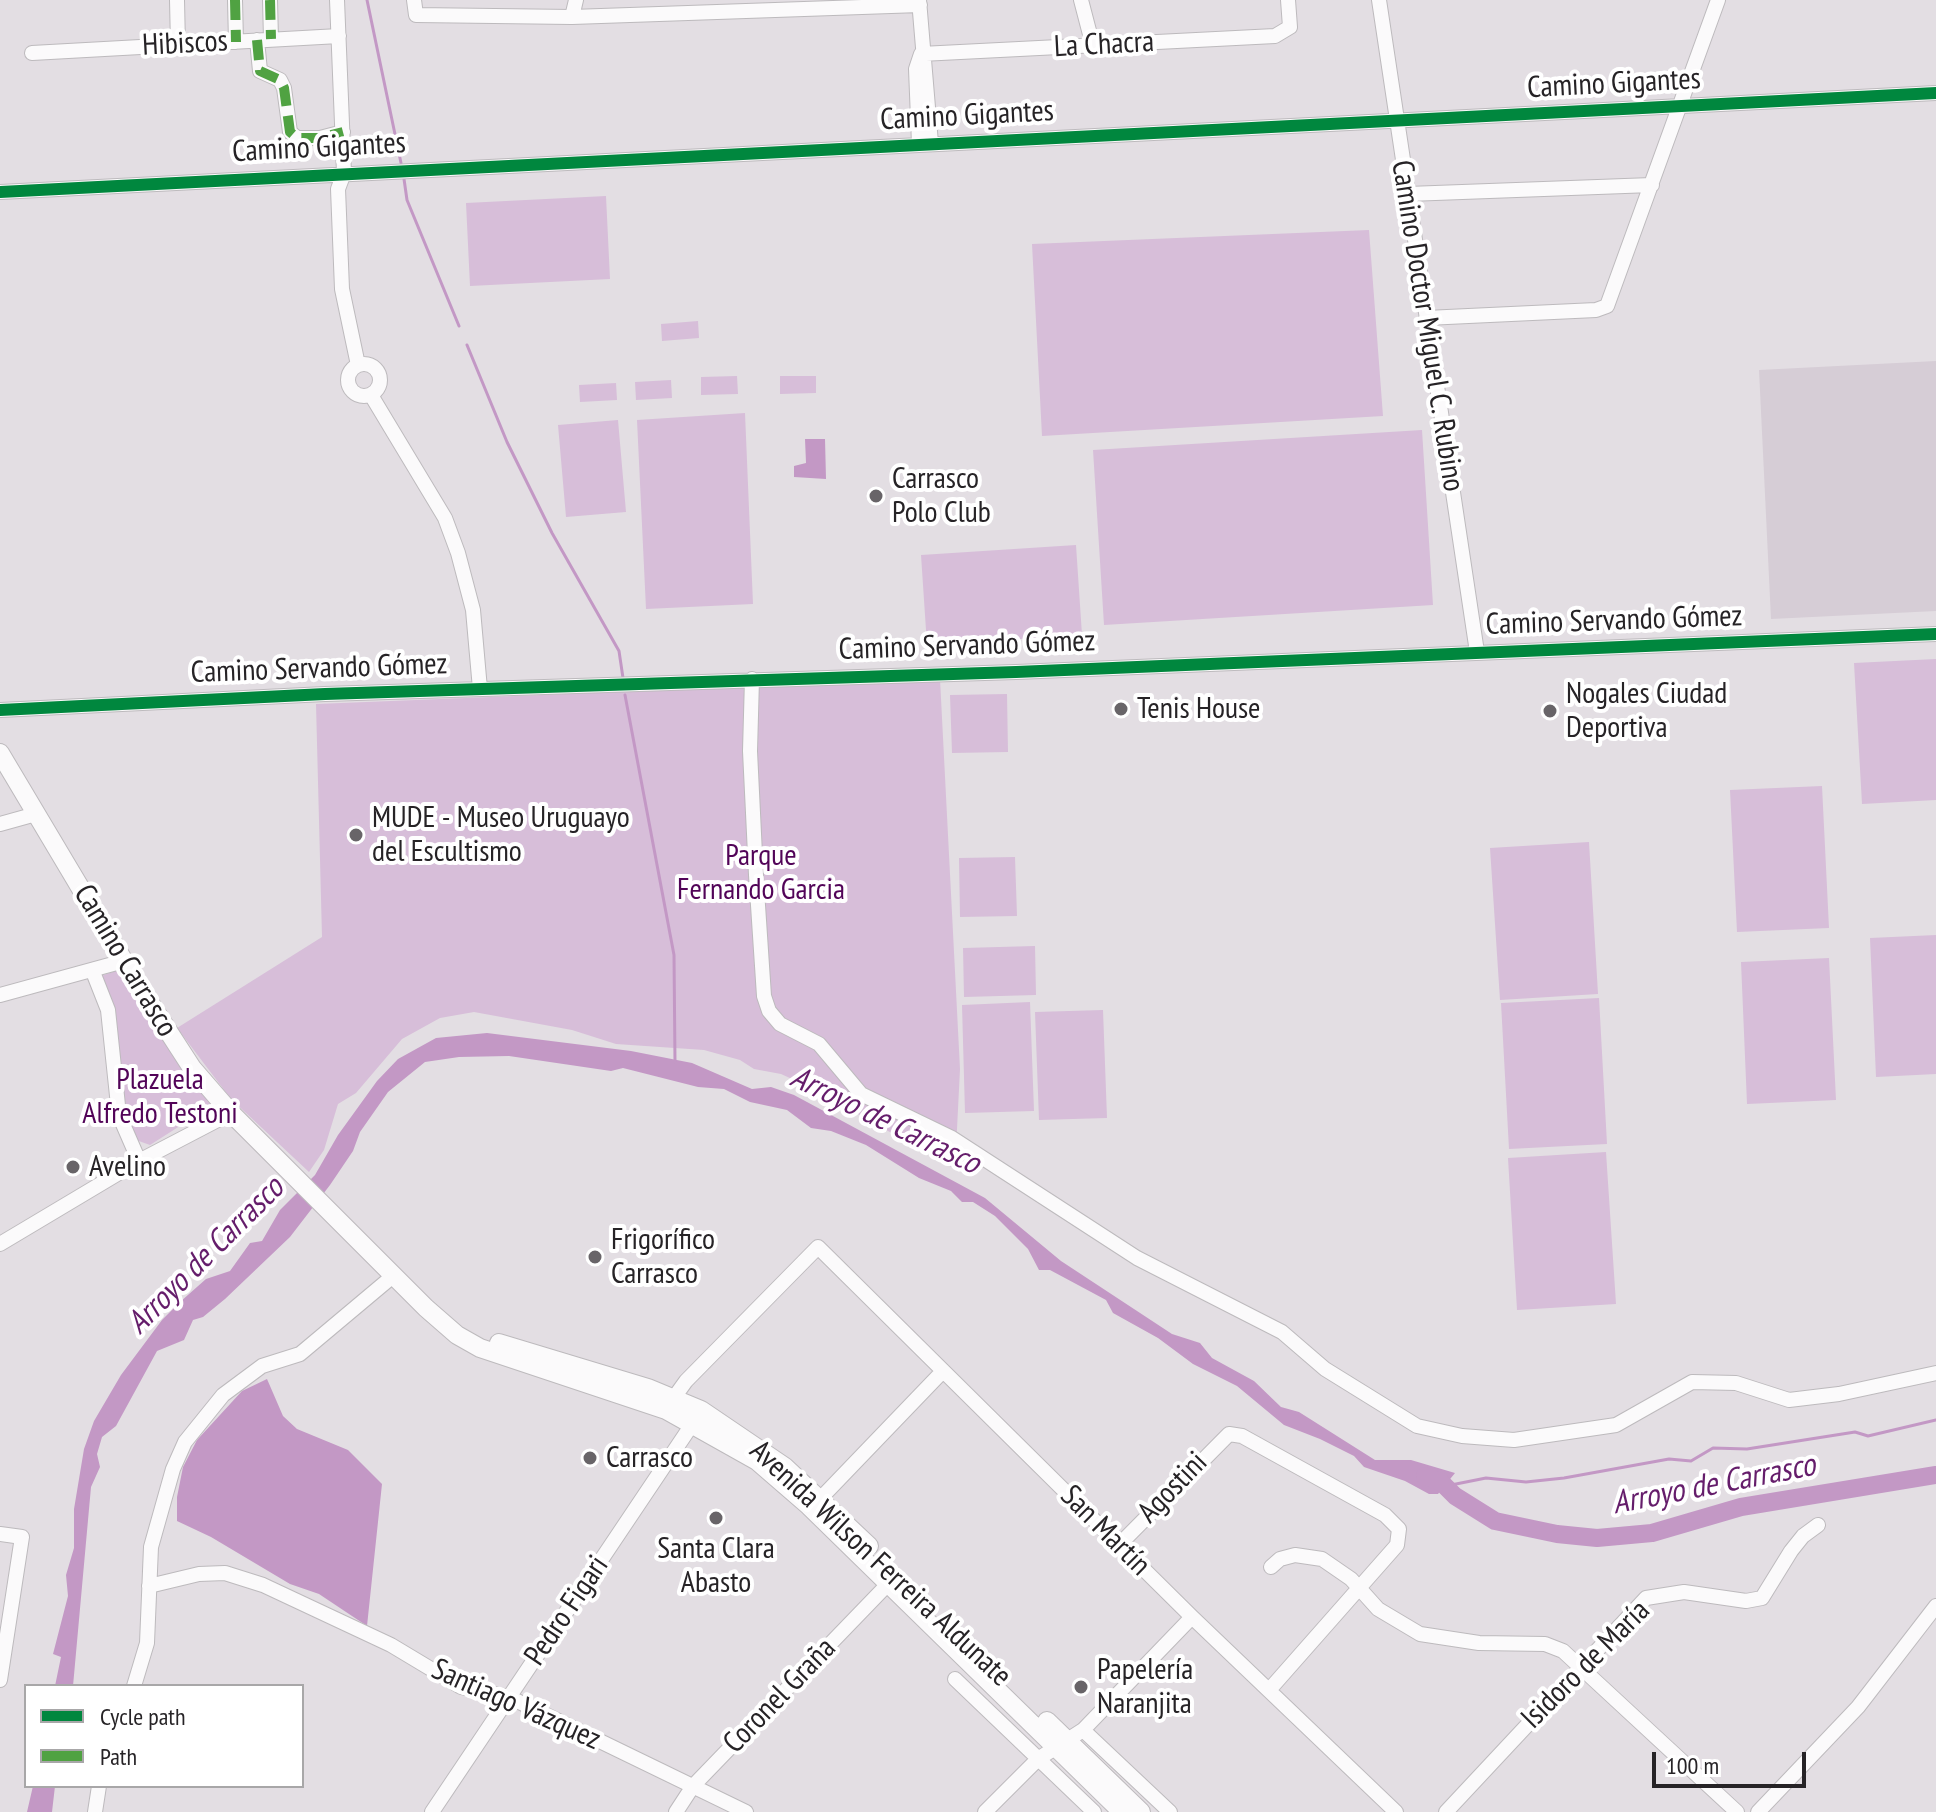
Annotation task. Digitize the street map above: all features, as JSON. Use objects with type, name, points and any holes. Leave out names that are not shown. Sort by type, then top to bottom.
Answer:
[{"type":"main road","name":"Camino Carrasco","points":[[0,753],[192,1068],[231,1113],[338,1222]]},
{"type":"main road","name":"Avenida Wilson Ferreira Aldunate","points":[[338,1222],[393,1276],[448,1323],[670,1404],[775,1459],[820,1499],[1061,1744],[1122,1812]]},
{"type":"main road","name":"Avenida Wilson Ferreira Aldunate","points":[[698,1416],[767,1468],[1061,1744],[1141,1812]]},
{"type":"street","points":[[177,0],[178,45]]},
{"type":"street","points":[[235,0],[236,42]]},
{"type":"street","points":[[270,0],[260,71],[280,80],[284,88],[290,132],[297,138],[320,138],[343,132]]},
{"type":"street","points":[[337,0],[344,173],[338,189],[342,289],[358,365]]},
{"type":"street","points":[[572,17],[576,0]]},
{"type":"street","points":[[1081,0],[1093,46]]},
{"type":"street","name":"La Chacra","points":[[921,54],[1287,32],[1291,22],[1288,0]]},
{"type":"street","name":"Camino Doctor Miguel C. Rubino","points":[[1379,0],[1477,652]]},
{"type":"street","points":[[1426,318],[1596,310],[1607,306],[1718,0]]},
{"type":"street","points":[[415,7],[572,17],[920,2],[921,54],[916,69],[925,144]]},
{"type":"street","name":"Hibiscos","points":[[32,53],[339,36]]},
{"type":"street","name":"Camino Gigantes","points":[[0,192],[1936,93]]},
{"type":"street","points":[[1408,194],[1652,185]]},
{"type":"street","points":[[358,365],[372,365],[379,373],[379,388],[371,395],[356,394],[349,386],[350,371],[358,365]]},
{"type":"street","points":[[371,395],[445,518],[458,553],[473,610],[480,689]]},
{"type":"street","name":"Camino Servando Gómez","points":[[0,710],[1936,634]]},
{"type":"street","points":[[752,679],[750,751],[764,996],[769,1011],[780,1024],[819,1044],[861,1094],[952,1138],[1137,1258],[1282,1332],[1325,1369],[1417,1426],[1462,1436],[1514,1440],[1616,1425],[1692,1382],[1736,1383],[1789,1400],[1839,1394],[1936,1373]]},
{"type":"street","points":[[0,824],[36,814]]},
{"type":"street","points":[[0,995],[93,972],[124,961]]},
{"type":"street","points":[[93,972],[108,1010],[119,1115],[139,1161]]},
{"type":"street","points":[[0,1244],[139,1161],[231,1113]]},
{"type":"street","name":"San Martín","points":[[670,1404],[818,1247],[1192,1617],[1396,1812]]},
{"type":"street","points":[[135,1684],[147,1643],[151,1547],[173,1469],[185,1442],[223,1395],[262,1366],[300,1354],[393,1276]]},
{"type":"street","points":[[820,1499],[943,1371]]},
{"type":"street","name":"Pedro Figari","points":[[432,1812],[698,1416]]},
{"type":"street","name":"Agostini","points":[[1119,1545],[1219,1440],[1229,1434],[1242,1436],[1385,1515],[1399,1529],[1397,1545],[1357,1589]]},
{"type":"street","name":"Isidoro de María","points":[[1446,1812],[1646,1598],[1684,1592],[1746,1601],[1762,1598],[1791,1551],[1803,1536],[1818,1525]]},
{"type":"street","points":[[0,1534],[22,1537],[2,1648],[0,1680]]},
{"type":"street","points":[[1271,1567],[1280,1559],[1310,1555],[1351,1579],[1378,1609],[1420,1634],[1479,1643],[1545,1644],[1563,1651],[1737,1812]]},
{"type":"street","name":"Santiago Vázquez","points":[[149,1586],[199,1574],[225,1573],[263,1585],[391,1645],[461,1687],[509,1697],[746,1812]]},
{"type":"street","name":"Coronel Graña","points":[[676,1812],[693,1786],[889,1583]]},
{"type":"street","points":[[1270,1689],[1357,1589]]},
{"type":"street","points":[[1758,1812],[1858,1707],[1936,1606]]},
{"type":"street","points":[[985,1812],[1038,1759],[1083,1730],[1192,1617]]},
{"type":"street","name":"Avenida Wilson Ferreira Aldunate","points":[[955,1679],[1094,1812]]},
{"type":"street","points":[[1083,1730],[1170,1812]]},
{"type":"street","points":[[95,1812],[99,1788]]},
{"type":"shaded area","points":[[1936,361],[1936,611],[1771,619],[1759,370]]},
{"type":"shaded area","points":[[805,439],[825,439],[826,479],[794,477],[794,466],[806,463]]},
{"type":"shaded area","points":[[487,1033],[631,1051],[692,1063],[752,1089],[771,1087],[794,1095],[985,1198],[1061,1261],[1172,1334],[1200,1343],[1212,1358],[1254,1381],[1281,1407],[1299,1412],[1375,1460],[1411,1460],[1455,1473],[1438,1494],[1429,1494],[1405,1481],[1364,1467],[1354,1456],[1284,1425],[1237,1386],[1193,1364],[1158,1338],[1113,1313],[1106,1300],[1050,1270],[1039,1270],[1028,1249],[995,1216],[973,1202],[962,1202],[951,1191],[919,1178],[866,1145],[831,1131],[811,1128],[787,1110],[750,1102],[724,1089],[698,1087],[623,1068],[611,1071],[509,1056],[459,1057],[425,1062],[388,1092],[360,1132],[353,1151],[290,1237],[225,1299],[203,1317],[193,1320],[184,1340],[157,1351],[116,1426],[102,1437],[97,1454],[100,1467],[91,1487],[73,1684],[55,1684],[61,1657],[53,1654],[68,1596],[66,1575],[74,1548],[74,1509],[84,1449],[94,1421],[121,1375],[162,1320],[180,1302],[206,1279],[230,1271],[250,1243],[262,1241],[280,1210],[315,1175],[338,1135],[377,1081],[398,1059],[436,1038]]},
{"type":"shaded area","points":[[267,1379],[283,1416],[297,1429],[348,1450],[382,1484],[367,1626],[319,1594],[290,1584],[211,1537],[177,1521],[177,1497],[183,1467],[197,1440],[242,1391]]},
{"type":"shaded area","points":[[33,1788],[55,1788],[52,1812],[27,1812]]},
{"type":"green space","points":[[606,196],[610,279],[470,286],[466,203]]},
{"type":"green space","points":[[1369,230],[1383,416],[1042,436],[1032,244]]},
{"type":"green space","points":[[698,321],[699,338],[662,341],[661,324]]},
{"type":"green space","points":[[737,376],[738,394],[701,395],[701,377]]},
{"type":"green space","points":[[780,376],[816,376],[816,393],[780,394]]},
{"type":"green space","points":[[671,380],[672,398],[636,400],[635,382]]},
{"type":"green space","points":[[616,383],[617,400],[580,402],[579,385]]},
{"type":"green space","points":[[745,413],[753,604],[646,609],[637,420]]},
{"type":"green space","points":[[618,420],[626,512],[566,517],[558,425]]},
{"type":"green space","points":[[1422,430],[1433,605],[1104,625],[1093,450]]},
{"type":"green space","points":[[1076,545],[1082,635],[927,645],[921,555]]},
{"type":"green space","points":[[1936,659],[1936,800],[1862,804],[1854,663]]},
{"type":"green space","name":"Parque Fernando Garcia","points":[[940,679],[960,1069],[955,1169],[814,1089],[781,1074],[754,1069],[740,1060],[704,1050],[616,1044],[572,1030],[474,1012],[440,1018],[402,1039],[356,1093],[338,1104],[324,1150],[309,1172],[231,1099],[177,1028],[322,937],[316,704]]},
{"type":"green space","points":[[1007,694],[1008,752],[952,753],[950,695]]},
{"type":"green space","points":[[1822,786],[1829,928],[1737,932],[1730,790]]},
{"type":"green space","points":[[1589,842],[1598,994],[1500,1000],[1490,848]]},
{"type":"green space","points":[[1015,857],[1017,916],[960,917],[959,858]]},
{"type":"green space","points":[[1936,935],[1936,1074],[1876,1077],[1870,938]]},
{"type":"green space","points":[[1035,946],[1036,995],[964,997],[963,948]]},
{"type":"green space","points":[[1829,958],[1836,1100],[1747,1104],[1741,962]]},
{"type":"green space","name":"Plazuela Alfredo Testoni","points":[[118,970],[188,1074],[216,1103],[150,1145],[136,1140],[127,1124],[101,976]]},
{"type":"green space","points":[[1599,998],[1607,1144],[1509,1149],[1501,1003]]},
{"type":"green space","points":[[1030,1002],[1034,1111],[965,1113],[962,1005]]},
{"type":"green space","points":[[1103,1010],[1107,1118],[1039,1120],[1035,1012]]},
{"type":"green space","points":[[1606,1152],[1616,1304],[1517,1310],[1508,1158]]},
{"type":"waterway","points":[[367,0],[401,163]]},
{"type":"waterway","points":[[404,179],[407,200],[459,326]]},
{"type":"waterway","points":[[467,345],[507,442],[552,533],[619,651],[623,678]]},
{"type":"waterway","points":[[625,695],[674,955],[675,1062]]},
{"type":"waterway","points":[[1446,1486],[1486,1478],[1526,1482],[1564,1478],[1669,1459],[1691,1461],[1713,1448],[1747,1449],[1855,1432],[1868,1436],[1936,1420]]},
{"type":"waterway","name":"Arroyo de Carrasco","points":[[1425,1476],[1441,1482],[1455,1496],[1495,1521],[1557,1534],[1597,1538],[1652,1533],[1741,1507],[1936,1475]]},
{"type":"marked path","points":[[235,0],[236,42]]},
{"type":"marked path","points":[[270,0],[271,39]]},
{"type":"marked path","points":[[257,40],[260,71],[280,80],[284,88],[290,132],[297,138],[320,138],[343,132]]},
{"type":"cycle path","points":[[0,192],[1936,93]]},
{"type":"cycle path","points":[[0,710],[325,694],[1016,672],[1936,634]]},
{"type":"place","name":"Carrasco Polo Club","points":[[876,496]]},
{"type":"place","name":"Tenis House","points":[[1121,709]]},
{"type":"place","name":"Nogales Ciudad Deportiva","points":[[1550,711]]},
{"type":"place","name":"MUDE - Museo Uruguayo del Escultismo","points":[[356,835]]},
{"type":"place","name":"Avelino","points":[[73,1167]]},
{"type":"place","name":"Frigorífico Carrasco","points":[[595,1257]]},
{"type":"place","name":"Carrasco","points":[[590,1458]]},
{"type":"place","name":"Santa Clara Abasto","points":[[716,1518]]},
{"type":"place","name":"Papelería Naranjita","points":[[1081,1687]]}]
